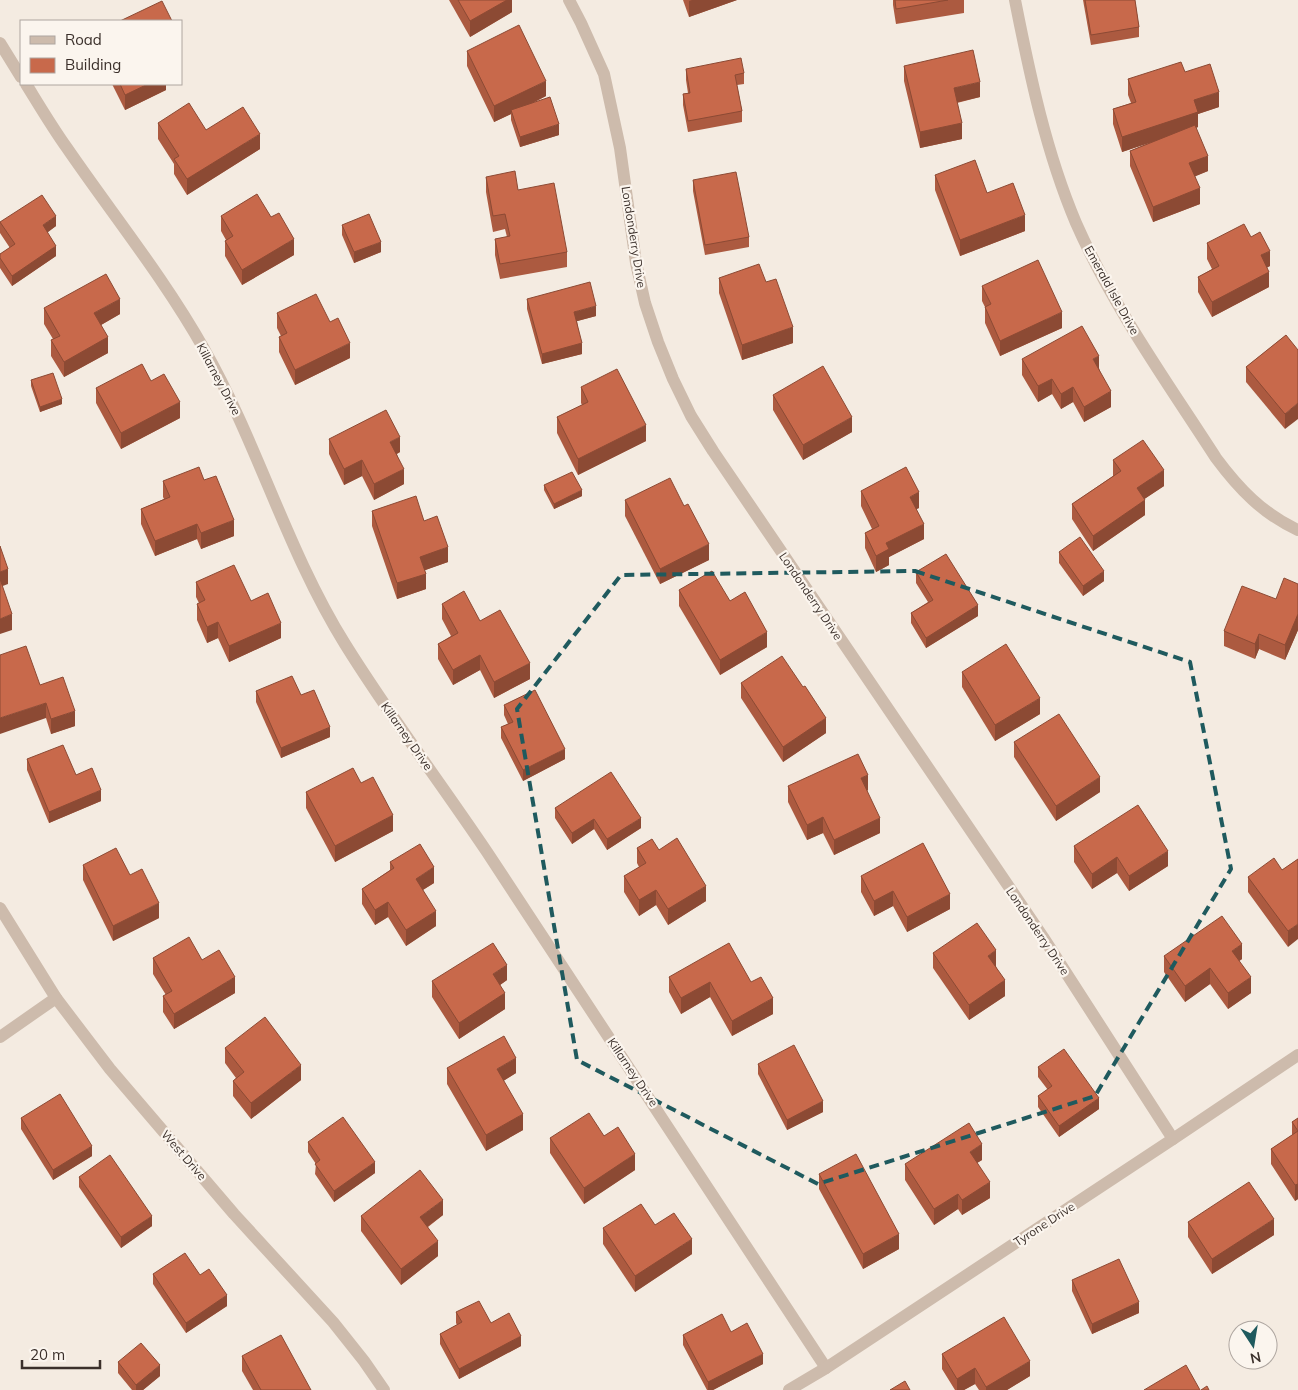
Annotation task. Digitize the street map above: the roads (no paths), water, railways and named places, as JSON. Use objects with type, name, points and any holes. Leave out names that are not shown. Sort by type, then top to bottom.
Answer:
[{"type":"street","name":"Londonderry Drive","points":[[569,0],[604,74],[620,148],[636,263],[646,303],[658,342],[673,379],[692,416],[713,451],[1043,937],[1173,1139]]},
{"type":"street","name":"Emerald Isle Drive","points":[[1015,0],[1042,125],[1058,176],[1077,224],[1099,270],[1130,324],[1232,480],[1251,500],[1273,517],[1298,530]]},
{"type":"street","points":[[0,43],[20,75]]},
{"type":"street","name":"Killarney Drive","points":[[27,85],[64,145],[158,274],[204,349],[244,427],[297,554],[342,640],[496,865],[713,1193],[826,1368]]},
{"type":"street","name":"West Drive","points":[[0,908],[56,998],[110,1069],[234,1214],[333,1322],[384,1390]]},
{"type":"street","points":[[0,1037],[56,998]]},
{"type":"street","name":"Tyrone Drive","points":[[789,1390],[826,1368],[1173,1139],[1298,1054]]}]
